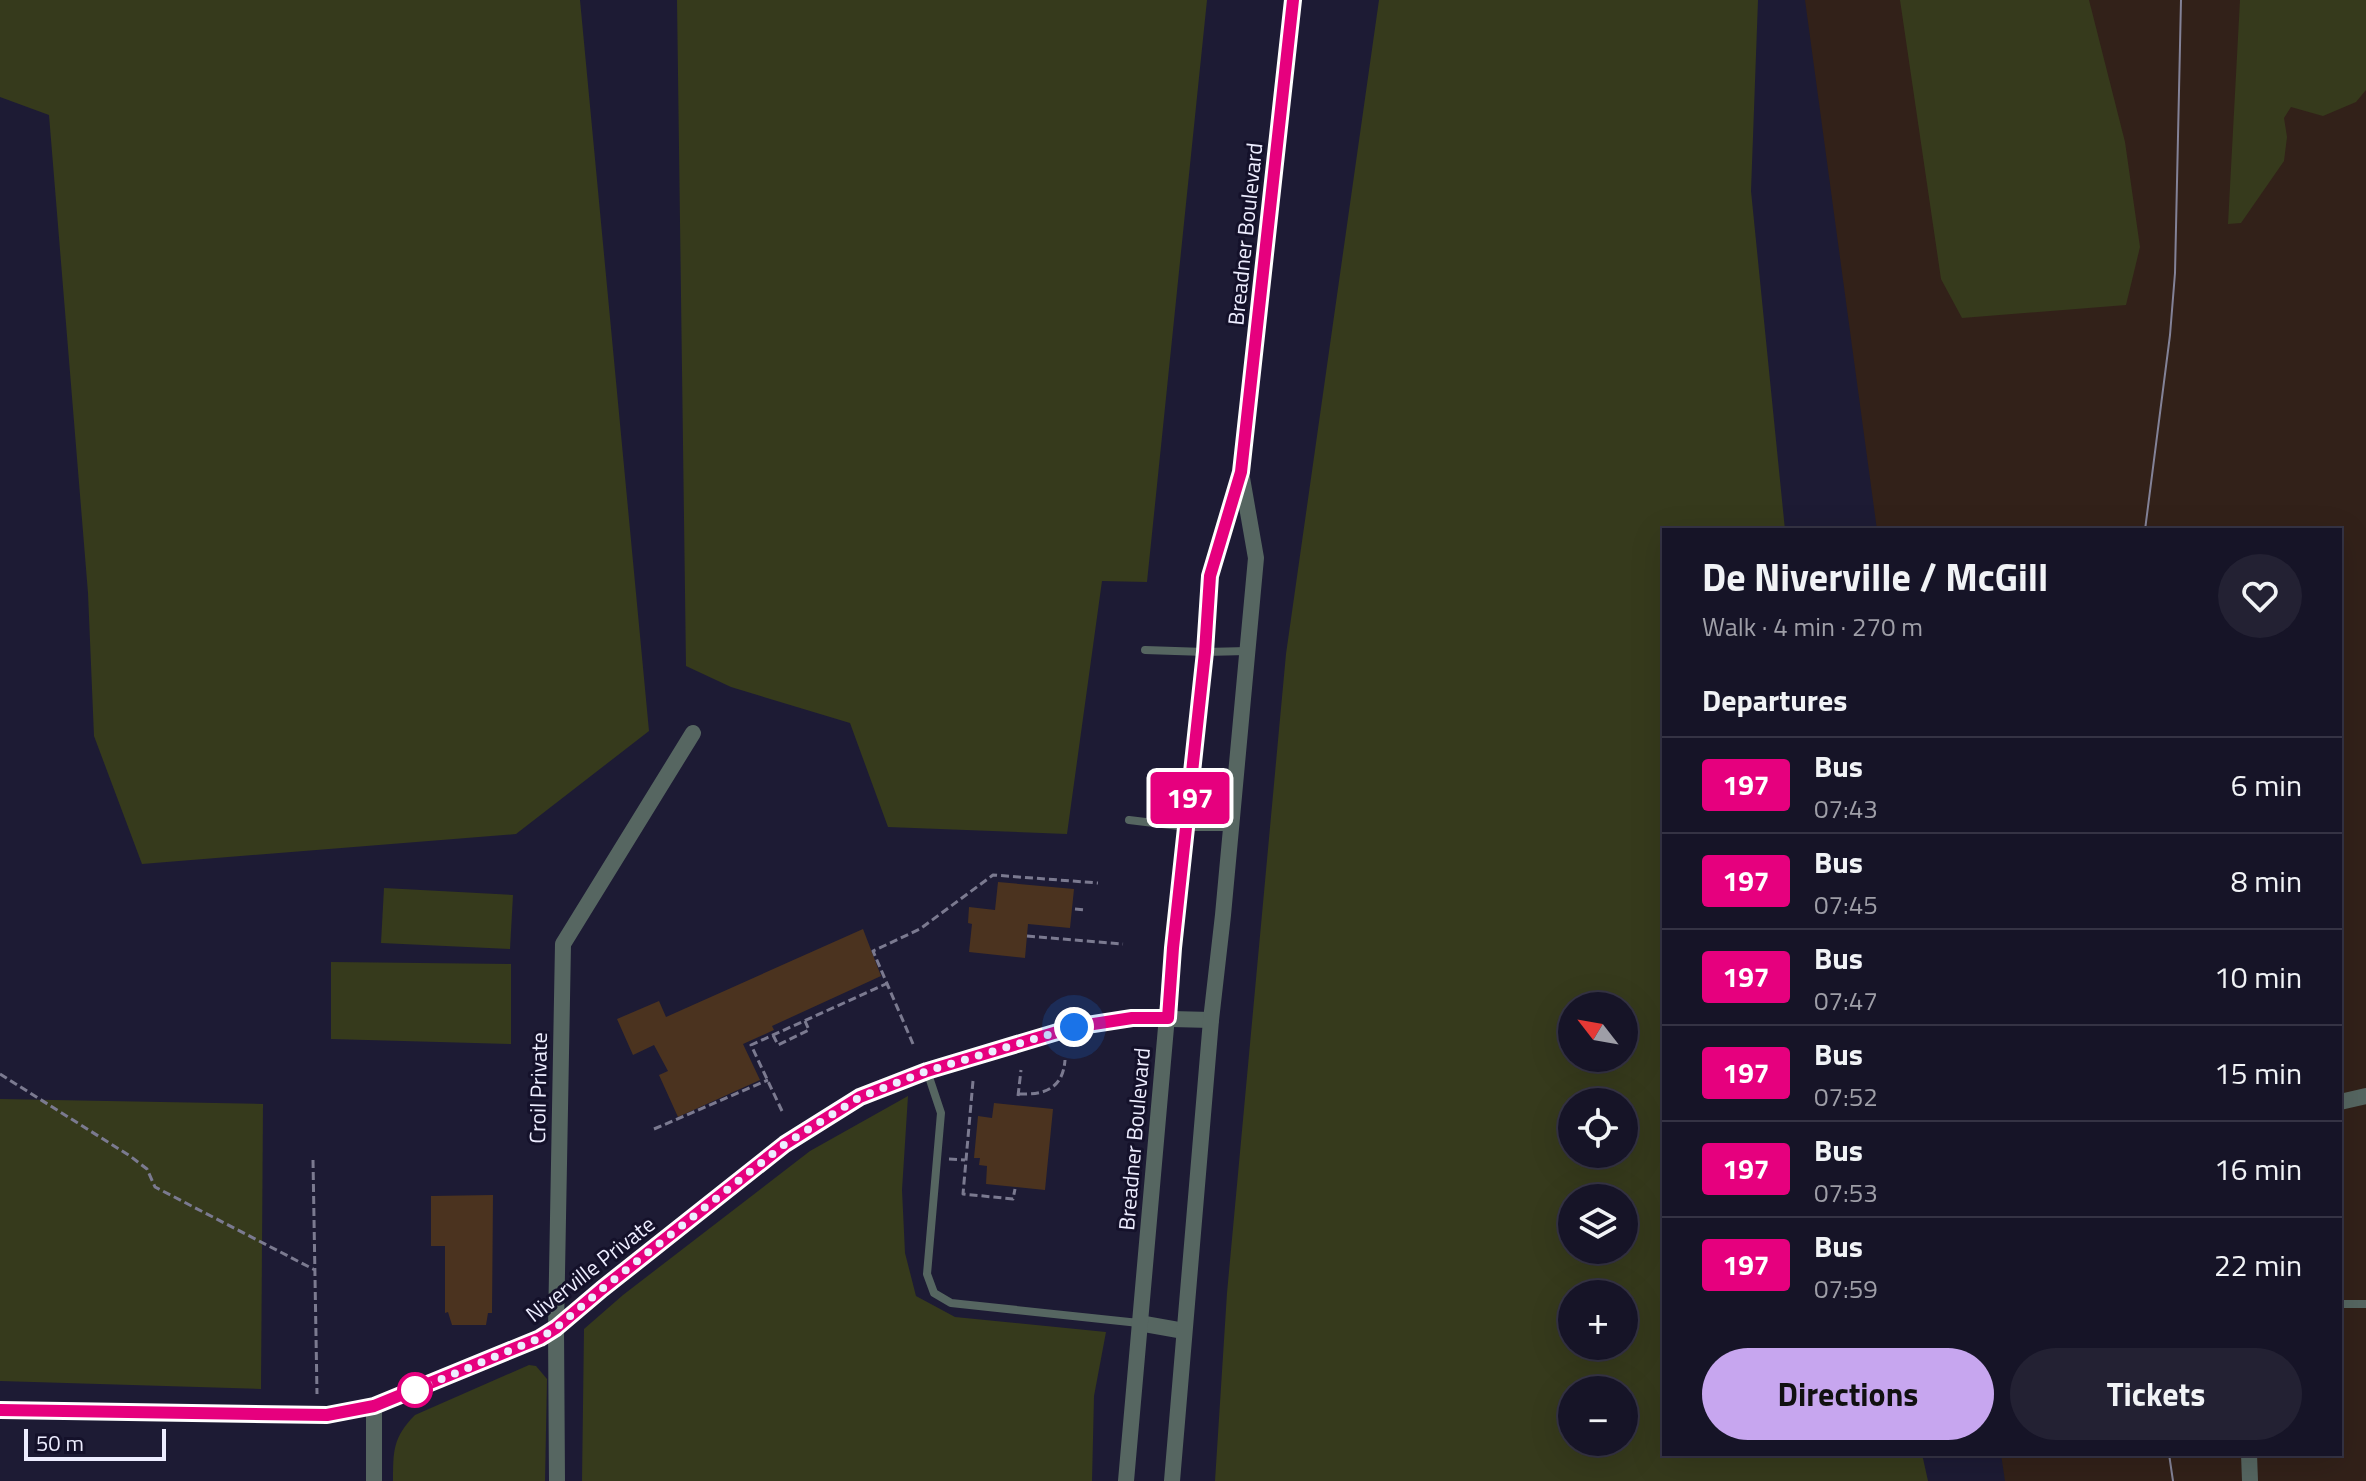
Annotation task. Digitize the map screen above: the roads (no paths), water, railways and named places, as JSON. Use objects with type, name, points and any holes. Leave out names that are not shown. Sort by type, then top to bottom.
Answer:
[{"type":"street","name":"Breadner Boulevard","points":[[1126,1481],[1173,948],[1205,652],[1210,576],[1241,472],[1293,0]]},
{"type":"street","name":"Breadner Boulevard","points":[[1172,1481],[1211,1020],[1256,558],[1241,472]]},
{"type":"street","name":"Croil Private","points":[[557,1481],[556,1328],[563,944],[693,733]]},
{"type":"street","name":"Niverville Private","points":[[0,1410],[327,1415],[374,1406],[492,1359],[556,1328],[785,1144],[860,1097],[927,1071],[1074,1027],[1132,1018],[1211,1020]]},
{"type":"street","points":[[2342,1102],[2366,1096]]},
{"type":"street","points":[[1139,1323],[1184,1331]]},
{"type":"street","points":[[374,1406],[374,1481]]},
{"type":"street","points":[[2249,1456],[2250,1481]]},
{"type":"lane","points":[[1145,650],[1247,651]]},
{"type":"lane","points":[[1129,820],[1187,827],[1231,827]]},
{"type":"lane","points":[[927,1071],[941,1113],[927,1274],[934,1293],[951,1303],[1139,1323]]},
{"type":"lane","points":[[2342,1304],[2366,1304]]},
{"type":"tram line","points":[[2145,528],[2175,273],[2181,0]]},
{"type":"tram line","points":[[2169,1456],[2173,1481]]}]
